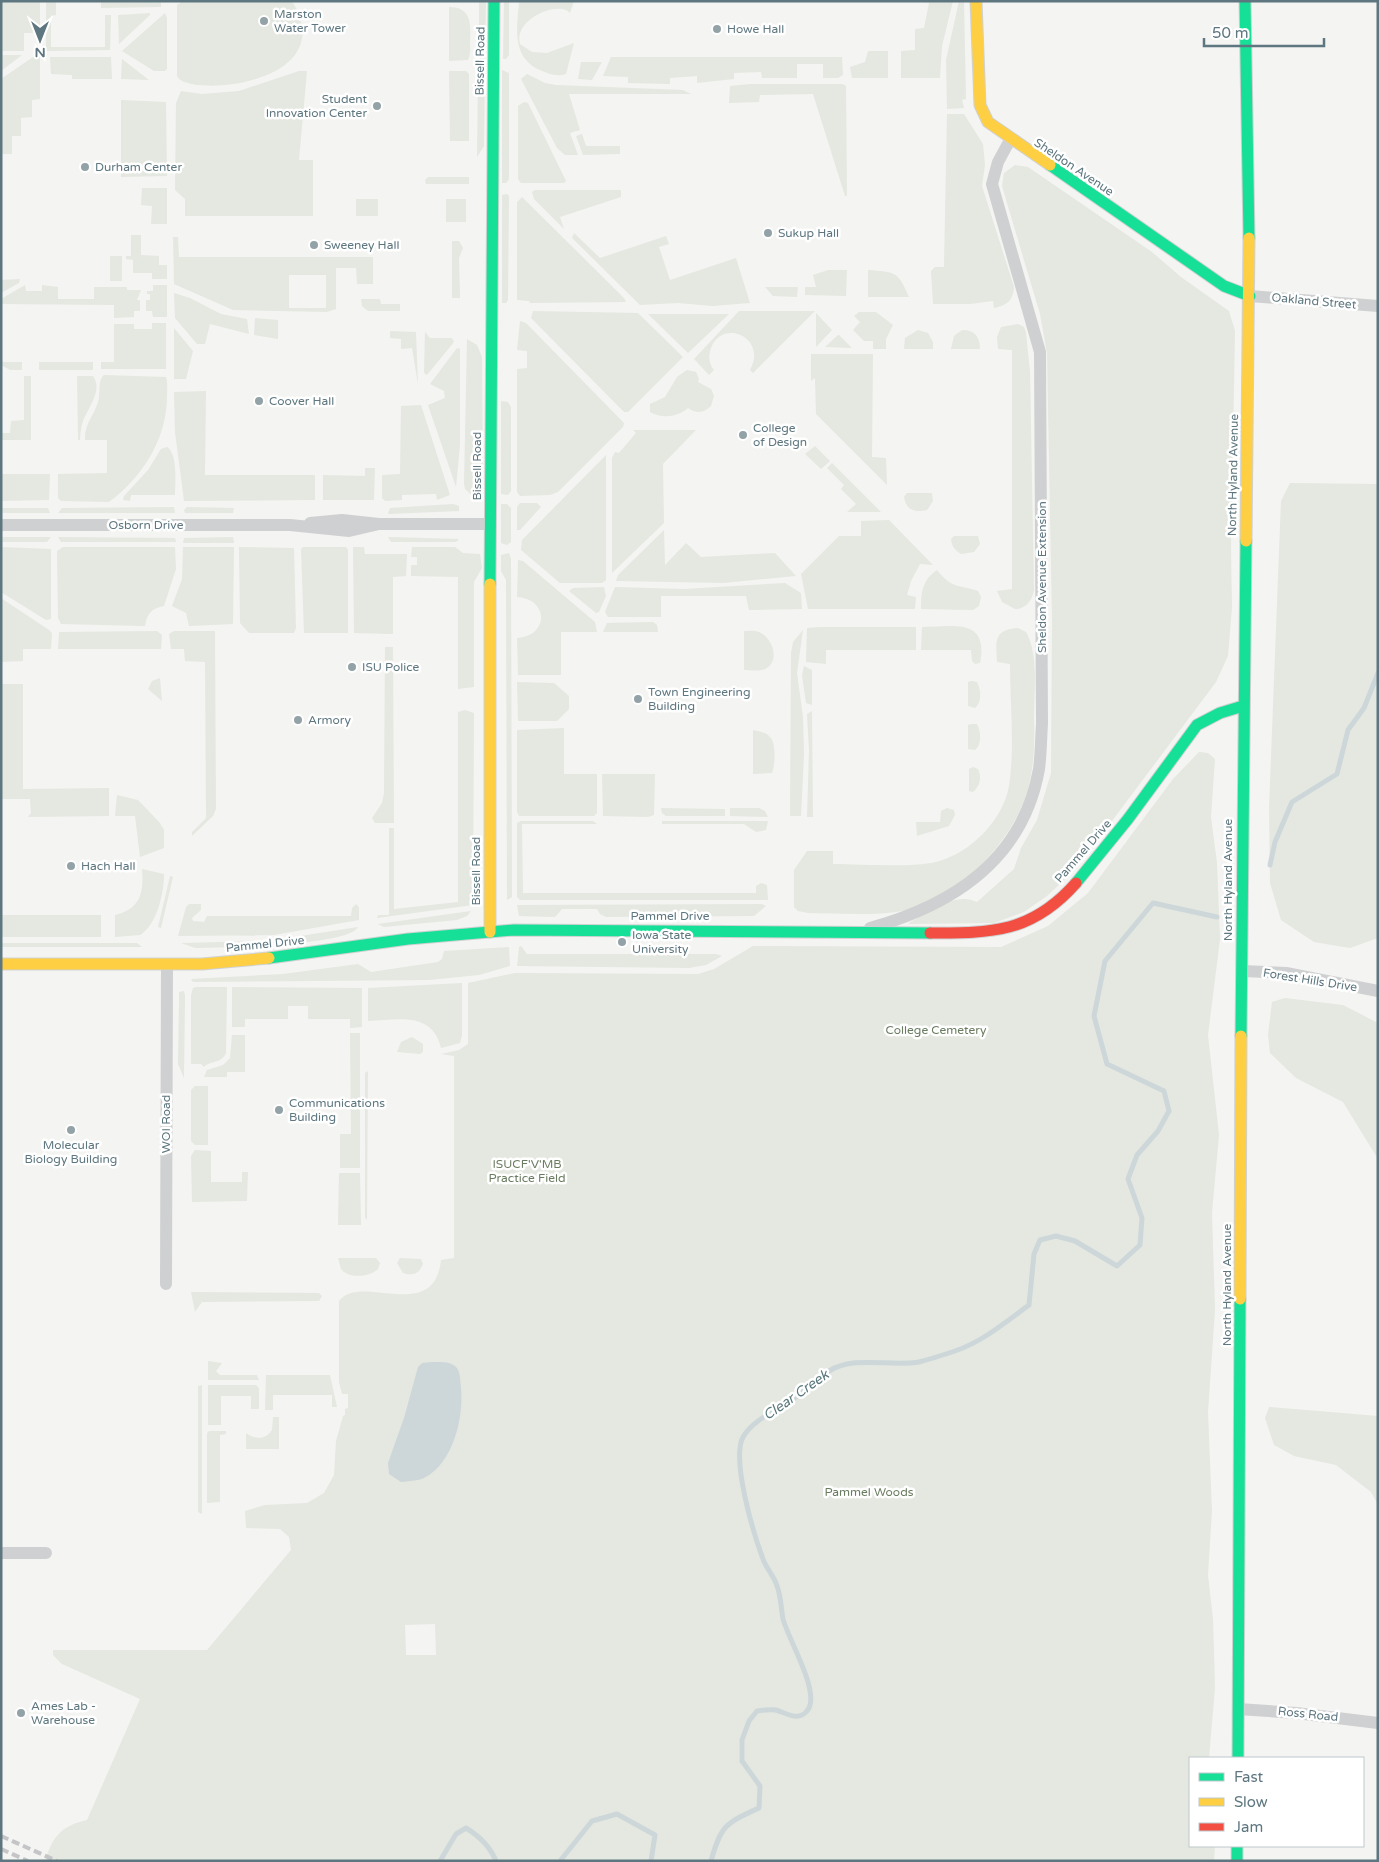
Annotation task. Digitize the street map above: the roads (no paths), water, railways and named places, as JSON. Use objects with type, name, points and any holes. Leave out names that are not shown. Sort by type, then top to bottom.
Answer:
[{"type":"street","name":"Bissell Road","points":[[490,932],[490,524],[494,1]]},
{"type":"street","name":"Sheldon Avenue","points":[[976,1],[980,105],[983,116],[988,122],[1010,140],[1224,286],[1250,296]]},
{"type":"street","name":"North Hyland Avenue","points":[[1238,1757],[1243,706],[1250,296],[1245,1]]},
{"type":"street","name":"Sheldon Avenue Extension","points":[[861,931],[928,908],[966,887],[997,858],[1019,828],[1028,807],[1039,769],[1042,723],[1040,352],[992,184],[998,162],[1010,140]]},
{"type":"street","name":"Oakland Street","points":[[1250,296],[1378,306]]},
{"type":"street","name":"Osborn Drive","points":[[1,525],[290,525],[332,520],[379,524],[490,524]]},
{"type":"street","name":"Pammel Drive","points":[[1,964],[167,964],[250,961],[408,939],[490,932],[861,931],[975,933],[1015,927],[1037,915],[1074,885],[1128,819],[1197,725],[1220,713],[1243,706]]},
{"type":"street","name":"WOI Road","points":[[166,1284],[167,964]]},
{"type":"street","name":"Forest Hills Drive","points":[[1242,971],[1286,973],[1378,991]]},
{"type":"street","points":[[1,1553],[46,1554]]},
{"type":"street","name":"Ross Road","points":[[1238,1709],[1296,1712],[1378,1723]]},
{"type":"street","points":[[1237,1847],[1237,1861]]},
{"type":"waterway","name":"Clear Creek","points":[[1270,865],[1275,842],[1292,802],[1337,774],[1348,730],[1364,708],[1378,673]]},
{"type":"waterway","name":"Clear Creek","points":[[711,1861],[718,1840],[726,1827],[759,1808],[760,1786],[742,1761],[742,1740],[749,1721],[757,1711],[764,1710],[776,1710],[792,1716],[800,1716],[807,1711],[810,1703],[807,1680],[786,1628],[778,1590],[763,1559],[745,1498],[740,1462],[740,1448],[743,1437],[752,1426],[769,1413],[793,1399],[829,1371],[839,1366],[861,1362],[919,1362],[965,1347],[994,1331],[1029,1305],[1034,1254],[1040,1240],[1056,1236],[1075,1241],[1117,1266],[1140,1245],[1142,1218],[1128,1179],[1137,1155],[1158,1131],[1169,1111],[1164,1091],[1107,1064],[1094,1016],[1105,961],[1153,903],[1217,917]]},
{"type":"waterway","name":"Clear Creek","points":[[560,1861],[592,1821],[617,1814],[655,1835],[651,1861]]},
{"type":"waterway","name":"Clear Creek","points":[[440,1861],[456,1834],[466,1828],[484,1842],[496,1861]]},
{"type":"railway","points":[[1,1836],[57,1861]]},
{"type":"railway","points":[[1,1849],[28,1861]]},
{"type":"place","name":"Marston Water Tower","points":[[264,21]]},
{"type":"place","name":"Howe Hall","points":[[717,29]]},
{"type":"place","name":"Student Innovation Center","points":[[377,106]]},
{"type":"place","name":"Durham Center","points":[[85,167]]},
{"type":"place","name":"Sukup Hall","points":[[768,233]]},
{"type":"place","name":"Sweeney Hall","points":[[314,245]]},
{"type":"place","name":"Coover Hall","points":[[259,401]]},
{"type":"place","name":"College of Design","points":[[743,435]]},
{"type":"place","name":"ISU Police","points":[[352,667]]},
{"type":"place","name":"Town Engineering Building","points":[[638,699]]},
{"type":"place","name":"Armory","points":[[298,720]]},
{"type":"place","name":"Hach Hall","points":[[71,866]]},
{"type":"place","name":"Iowa State University","points":[[622,942]]},
{"type":"place","name":"Communications Building","points":[[279,1110]]},
{"type":"place","name":"Molecular Biology Building","points":[[71,1130]]},
{"type":"place","name":"Ames Lab - Warehouse","points":[[21,1713]]},
{"type":"park label","name":"College Cemetery","points":[[936,1030]]},
{"type":"park label","name":"ISUCF'V'MB Practice Field","points":[[527,1171]]},
{"type":"park label","name":"Pammel Woods","points":[[869,1492]]}]
